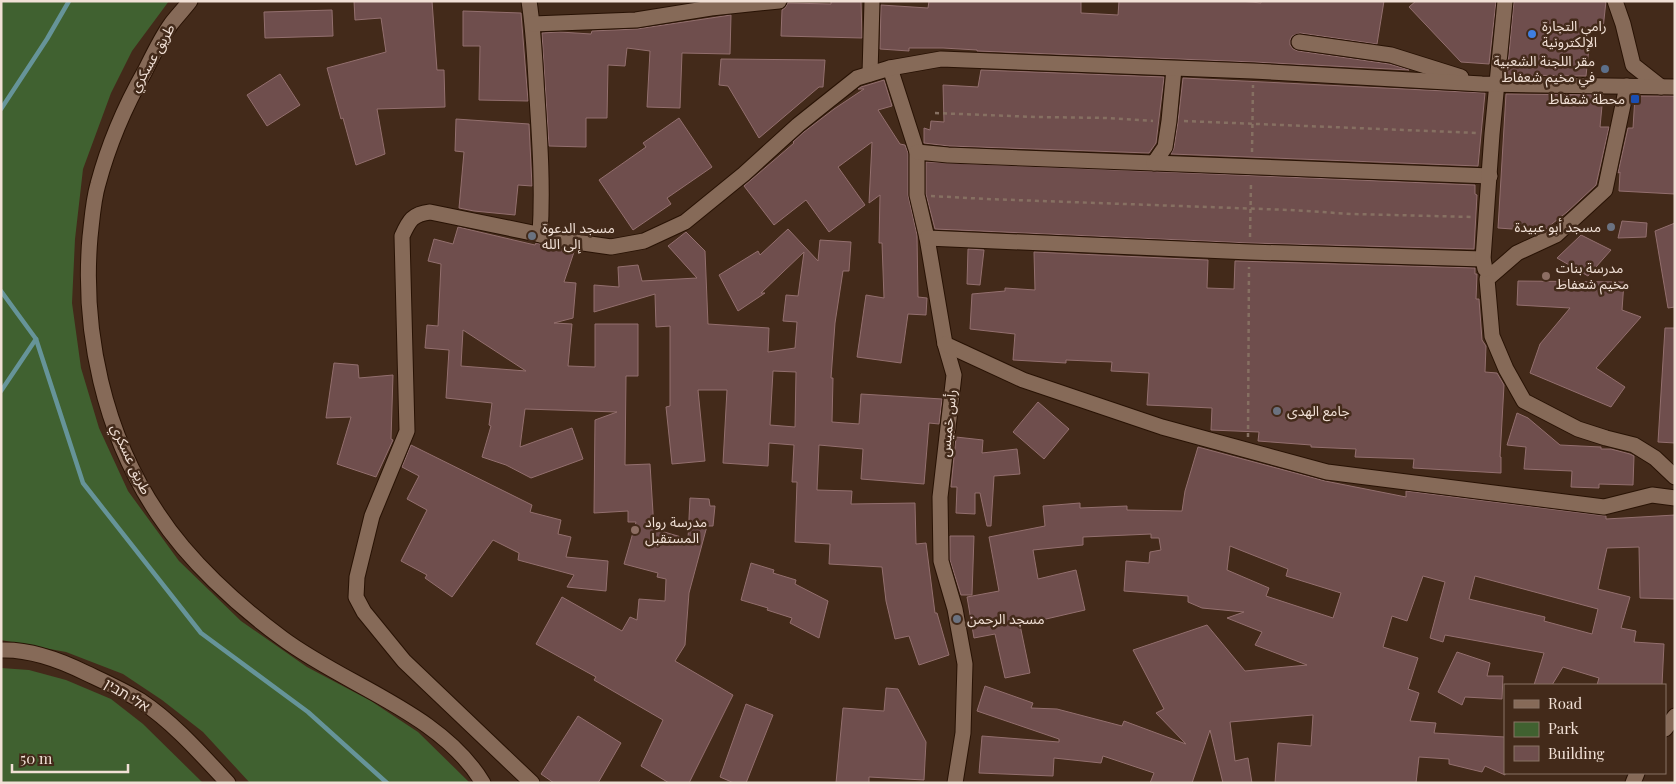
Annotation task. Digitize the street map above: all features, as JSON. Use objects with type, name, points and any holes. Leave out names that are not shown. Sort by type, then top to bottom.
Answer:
[{"type":"street","name":"طريق عسكري","points":[[190,1],[170,24],[124,109],[110,143],[97,186],[89,254],[89,317],[101,383],[110,413],[125,452],[157,513],[196,563],[283,639],[357,684],[399,706],[434,730],[458,752],[483,783]]},
{"type":"street","points":[[529,1],[533,24],[540,137],[542,208],[540,235]]},
{"type":"street","points":[[533,24],[636,20],[711,8],[779,1]]},
{"type":"street","points":[[870,74],[872,1]]},
{"type":"street","points":[[1505,1],[1489,84],[1492,134],[1484,259],[1492,336],[1506,368],[1524,401],[1578,429],[1634,445],[1655,458],[1675,477]]},
{"type":"street","points":[[1615,1],[1623,24],[1632,65],[1668,87]]},
{"type":"street","points":[[1299,42],[1391,55],[1489,84]]},
{"type":"street","points":[[532,783],[404,661],[364,612],[356,597],[357,577],[372,516],[407,431],[402,236],[408,222],[419,213],[430,212],[576,242],[611,247],[644,242],[685,222],[744,174],[798,124],[857,78],[890,68],[941,59],[1253,71],[1489,84],[1668,87]]},
{"type":"street","name":"رأس خميس","points":[[890,68],[917,152],[917,195],[927,238],[945,344],[954,375],[940,497],[942,561],[955,609],[965,664],[962,733],[955,783]]},
{"type":"street","points":[[1154,162],[1165,147],[1174,69]]},
{"type":"street","points":[[1487,279],[1517,253],[1556,235],[1605,190],[1627,86]]},
{"type":"street","points":[[917,152],[948,155],[1490,176]]},
{"type":"street","points":[[927,238],[1484,259]]},
{"type":"street","points":[[945,344],[1024,380],[1162,427],[1327,472],[1604,507],[1652,495],[1675,498]]},
{"type":"street","name":"אלי תבין","points":[[1,650],[32,654],[56,660],[118,688],[142,702],[191,743],[228,783]]},
{"type":"street","points":[[1666,728],[1675,716]]},
{"type":"path","points":[[935,113],[1036,118],[1110,118],[1164,122],[1492,134]]},
{"type":"path","points":[[917,195],[987,200],[1290,210],[1352,214],[1487,217]]},
{"type":"green space","points":[[1,1],[169,1],[132,51],[111,93],[83,169],[75,239],[72,303],[81,368],[99,428],[128,491],[179,561],[241,621],[307,667],[371,701],[418,732],[470,783],[250,783],[203,732],[162,700],[123,674],[66,652],[1,640]]},
{"type":"green space","points":[[1,668],[29,670],[66,680],[111,699],[143,724],[203,783],[1,783]]},
{"type":"building","points":[[354,1],[432,1],[437,70],[444,70],[445,107],[377,109],[385,154],[356,165],[327,68],[386,52],[381,18],[355,20]]},
{"type":"building","points":[[831,1],[861,1],[862,38],[781,36],[782,10],[788,3],[831,4]]},
{"type":"building","points":[[929,1],[1081,1],[1081,13],[1118,15],[1119,1],[1240,1],[1261,3],[1261,1],[1384,1],[1377,44],[1300,33],[1292,36],[1290,45],[1298,51],[1389,64],[1409,70],[943,48],[909,48],[909,51],[880,49],[881,5],[928,8]]},
{"type":"building","points":[[1416,1],[1496,1],[1489,64],[1461,62],[1409,7]]},
{"type":"building","points":[[1514,1],[1606,1],[1603,29],[1591,28],[1586,76],[1507,75]]},
{"type":"building","points":[[332,10],[333,36],[265,38],[264,12]]},
{"type":"building","points":[[463,11],[521,13],[528,101],[479,100],[480,46],[463,46]]},
{"type":"building","points":[[731,15],[730,54],[682,53],[680,108],[647,107],[650,51],[627,48],[625,66],[608,65],[607,118],[586,118],[586,147],[549,146],[542,33],[591,34],[592,31],[637,29]]},
{"type":"building","points":[[721,59],[825,60],[823,87],[819,87],[759,138],[728,86],[719,85]]},
{"type":"building","points":[[981,70],[1164,77],[1156,143],[1149,153],[949,146],[924,143],[924,128],[930,130],[931,121],[944,122],[943,85],[978,87]]},
{"type":"building","points":[[280,74],[300,105],[267,126],[247,95]]},
{"type":"building","points":[[1183,78],[1485,93],[1478,166],[1171,154],[1174,148]]},
{"type":"building","points":[[884,80],[892,106],[878,110],[900,144],[905,145],[908,153],[908,195],[917,235],[918,297],[927,298],[926,315],[908,314],[901,363],[857,357],[866,295],[884,298],[882,243],[879,243],[880,195],[869,203],[872,142],[838,167],[865,205],[829,232],[806,200],[774,225],[744,186],[804,132],[864,89],[858,89]]},
{"type":"building","points":[[1506,94],[1603,95],[1600,127],[1609,127],[1596,185],[1548,228],[1541,231],[1498,228]]},
{"type":"building","points":[[1635,96],[1675,96],[1675,194],[1619,191],[1620,172],[1618,173],[1628,128],[1633,128]]},
{"type":"building","points":[[679,118],[712,167],[667,198],[671,204],[633,230],[599,180],[646,147],[643,143]]},
{"type":"building","points":[[456,119],[529,124],[532,186],[518,185],[515,215],[459,208],[464,152],[455,151]]},
{"type":"building","points":[[926,162],[1475,185],[1475,194],[1477,195],[1474,249],[1250,243],[935,229],[926,194]]},
{"type":"building","points":[[1622,221],[1647,223],[1646,237],[1618,238]]},
{"type":"building","points":[[1675,223],[1675,307],[1668,308],[1655,231]]},
{"type":"building","points":[[458,227],[574,252],[564,282],[576,283],[573,318],[554,323],[572,324],[568,366],[595,367],[595,324],[638,324],[638,376],[626,376],[625,465],[650,464],[654,529],[688,539],[690,498],[709,499],[710,506],[715,506],[713,526],[707,526],[689,593],[685,645],[675,661],[733,695],[689,783],[669,783],[641,766],[663,720],[594,680],[596,677],[536,644],[562,597],[622,631],[630,617],[637,620],[639,599],[665,601],[666,579],[657,577],[658,573],[624,564],[636,522],[628,522],[628,511],[594,513],[595,420],[617,412],[525,409],[520,447],[572,428],[583,459],[531,478],[506,465],[482,457],[491,426],[489,425],[492,403],[446,398],[449,350],[425,348],[427,325],[438,326],[441,264],[428,261],[434,239],[453,244]],"holes":[[[463,330],[526,371],[461,366]]]},
{"type":"building","points":[[788,229],[818,261],[820,240],[851,242],[849,271],[843,271],[835,323],[831,378],[833,378],[832,422],[859,424],[861,394],[942,399],[939,424],[929,423],[924,484],[861,479],[863,449],[819,445],[817,490],[852,491],[851,504],[915,503],[916,544],[926,543],[935,613],[937,613],[949,655],[919,665],[909,636],[895,639],[886,601],[882,567],[829,564],[830,544],[795,542],[797,482],[792,482],[794,445],[769,443],[768,466],[723,463],[727,390],[698,390],[705,461],[672,464],[666,407],[670,406],[670,326],[656,327],[655,294],[594,312],[594,285],[619,287],[618,267],[638,265],[642,281],[697,278],[668,246],[686,232],[705,251],[708,324],[769,328],[768,352],[795,348],[797,322],[783,321],[786,295],[798,296],[804,252],[761,293],[765,293],[738,311],[719,275],[758,251],[760,255]],"holes":[[[773,371],[796,372],[795,427],[770,425]]]},
{"type":"building","points":[[1581,235],[1611,250],[1588,276],[1557,258]]},
{"type":"building","points":[[968,249],[984,250],[980,285],[967,284]]},
{"type":"building","points":[[1034,252],[1208,260],[1207,288],[1234,289],[1235,261],[1475,268],[1475,274],[1477,274],[1476,299],[1479,299],[1482,340],[1486,346],[1485,372],[1497,373],[1504,385],[1500,457],[1501,473],[1413,468],[1414,459],[1355,457],[1356,449],[1311,447],[1311,445],[1258,441],[1259,432],[1211,430],[1212,408],[1147,405],[1149,373],[1111,371],[1112,362],[1066,360],[1066,363],[1013,360],[1015,334],[970,329],[972,294],[1005,291],[1005,288],[1035,290]]},
{"type":"building","points":[[1518,281],[1624,282],[1622,310],[1641,317],[1596,368],[1625,387],[1611,407],[1530,373],[1540,344],[1570,308],[1517,305]]},
{"type":"building","points":[[1665,328],[1675,328],[1675,443],[1658,442]]},
{"type":"building","points":[[334,363],[358,365],[359,378],[393,375],[391,439],[393,440],[376,477],[337,464],[351,417],[326,418]]},
{"type":"building","points":[[1038,402],[1069,429],[1044,459],[1013,432]]},
{"type":"building","points":[[1517,413],[1528,418],[1560,445],[1601,447],[1601,449],[1611,449],[1634,456],[1633,485],[1599,484],[1599,488],[1571,487],[1572,471],[1524,469],[1526,447],[1507,445]]},
{"type":"building","points":[[956,437],[983,440],[982,453],[1017,449],[1020,474],[994,476],[991,526],[987,526],[980,493],[975,493],[975,514],[956,513],[957,487],[951,487]]},
{"type":"building","points":[[411,445],[532,505],[530,512],[561,520],[558,534],[571,537],[566,557],[608,561],[606,591],[567,587],[574,575],[518,560],[519,553],[493,540],[452,597],[425,578],[427,575],[401,561],[427,510],[407,499],[419,476],[402,467]]},
{"type":"building","points":[[1198,447],[1325,481],[1406,497],[1406,491],[1606,516],[1606,519],[1675,515],[1675,599],[1640,598],[1639,547],[1607,548],[1598,589],[1630,597],[1621,628],[1636,631],[1634,642],[1664,644],[1662,684],[1597,684],[1599,678],[1563,667],[1553,684],[1534,684],[1544,653],[1445,635],[1443,642],[1430,638],[1445,582],[1423,576],[1407,621],[1392,616],[1383,647],[1418,658],[1408,689],[1419,693],[1410,721],[1436,723],[1434,733],[1504,737],[1505,775],[1485,766],[1482,772],[1449,764],[1449,759],[1419,757],[1416,783],[1275,783],[1278,743],[1311,746],[1313,715],[1230,722],[1235,761],[1248,758],[1252,783],[1223,783],[1210,730],[1192,783],[1150,783],[1154,773],[1103,756],[1101,763],[1054,758],[1053,776],[979,773],[982,736],[1059,742],[1059,739],[977,711],[985,686],[1033,703],[1031,708],[1057,709],[1122,726],[1124,721],[1186,744],[1156,713],[1164,709],[1133,650],[1207,625],[1245,671],[1307,665],[1255,645],[1262,632],[1227,618],[1244,612],[1202,608],[1188,602],[1188,596],[1124,591],[1126,561],[1149,563],[1150,552],[1161,550],[1159,538],[1151,538],[1151,534],[1083,537],[1083,545],[1033,550],[1038,579],[1076,570],[1085,610],[1020,625],[1030,673],[1005,678],[995,634],[974,638],[967,597],[999,591],[989,537],[1045,526],[1043,506],[1080,503],[1080,508],[1127,506],[1127,510],[1182,511],[1185,491]],"holes":[[[1230,546],[1288,569],[1286,576],[1341,593],[1333,618],[1266,596],[1269,588],[1227,570]],[[1475,576],[1598,609],[1592,634],[1544,621],[1545,617],[1469,599]]]},
{"type":"building","points":[[950,536],[974,536],[972,595],[961,595],[950,560]]},
{"type":"building","points":[[751,563],[774,570],[773,573],[796,580],[795,584],[828,601],[819,638],[790,623],[792,618],[741,600]]},
{"type":"building","points":[[1457,652],[1490,663],[1487,676],[1503,676],[1502,699],[1465,697],[1462,705],[1438,692]]},
{"type":"building","points":[[886,688],[898,689],[926,742],[924,780],[869,777],[869,783],[836,783],[843,708],[884,711]]},
{"type":"building","points":[[746,704],[773,715],[746,783],[734,783],[720,777]]},
{"type":"building","points":[[578,716],[621,743],[598,783],[554,783],[541,774]]},
{"type":"waterway","points":[[1,109],[47,39],[69,1]]},
{"type":"waterway","points":[[1,291],[36,339],[83,483],[201,633],[308,712],[387,783]]},
{"type":"waterway","points":[[1,391],[36,339]]},
{"type":"place","name":"رامي التجارة الإلكترونية","points":[[1532,34]]},
{"type":"place","name":"مقر اللجنة الشعبية في مخيم شعفاط","points":[[1605,69]]},
{"type":"place","name":"محطة شعفاط","points":[[1635,99]]},
{"type":"place","name":"مسجد أبو عبيدة","points":[[1611,227]]},
{"type":"place","name":"مسجد الدعوة إلى الله","points":[[532,236]]},
{"type":"place","name":"مدرسة بنات مخيم شعفاط","points":[[1546,276]]},
{"type":"place","name":"جامع الهدى","points":[[1277,411]]},
{"type":"place","name":"مدرسة رواد المستقبل","points":[[635,530]]},
{"type":"place","name":"مسجد الرحمن","points":[[957,619]]}]
